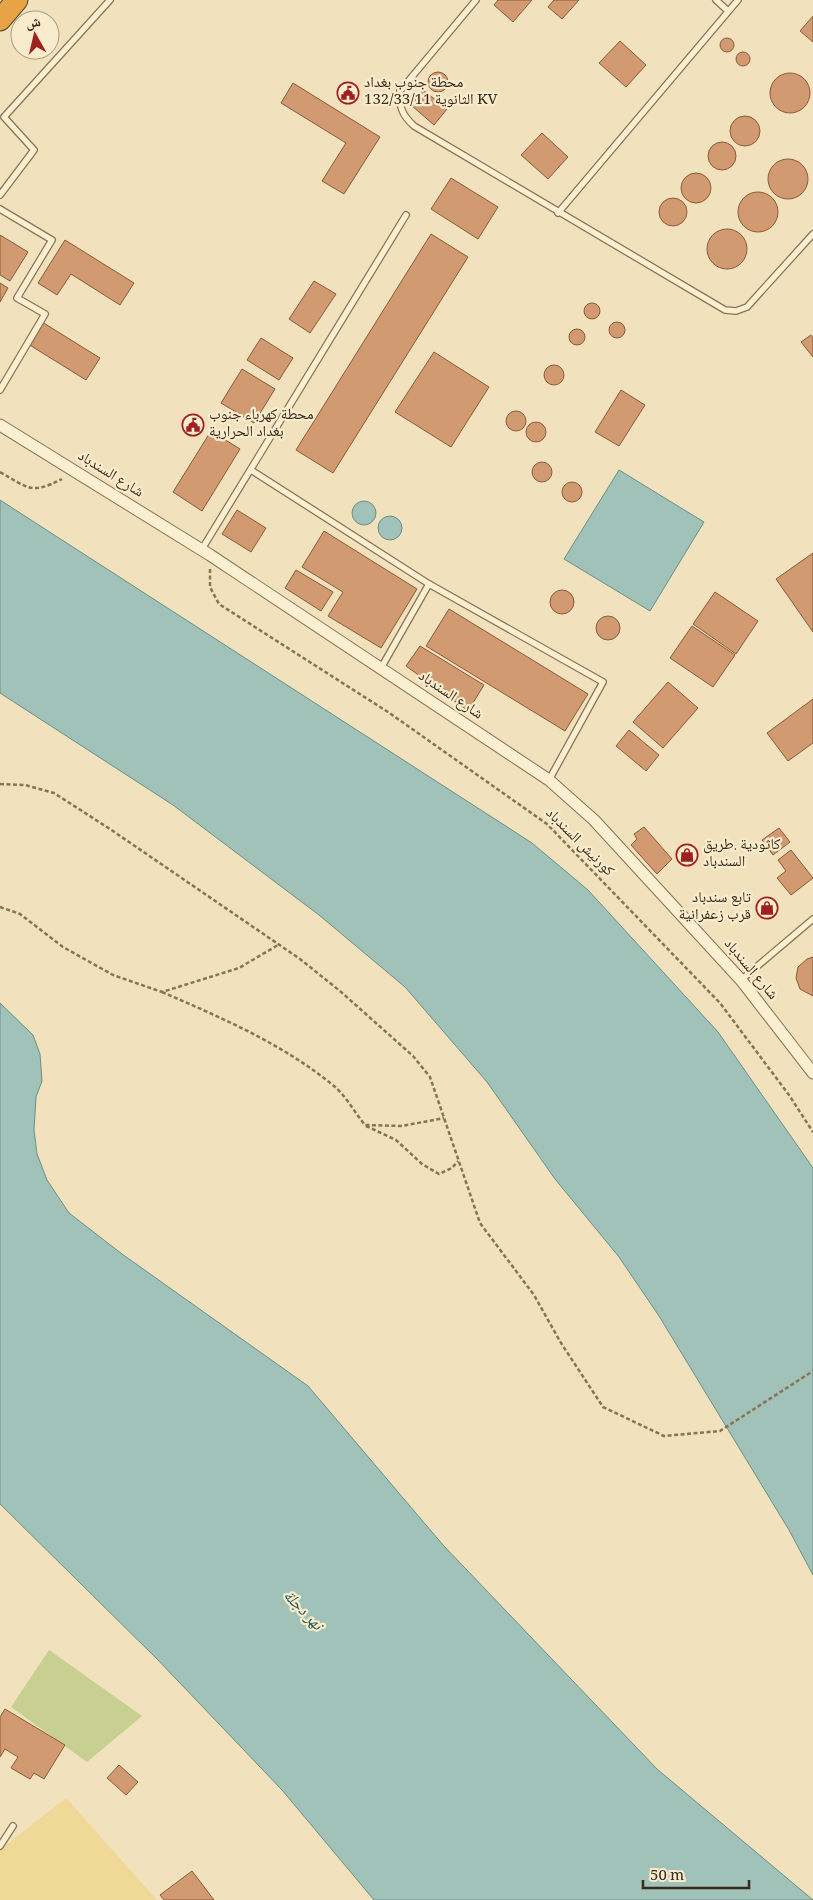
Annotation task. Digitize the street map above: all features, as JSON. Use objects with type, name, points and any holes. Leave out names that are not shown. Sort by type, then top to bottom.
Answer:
[{"type":"highway","points":[[0,20],[16,0]]},
{"type":"street","name":"شارع السندباد","points":[[0,425],[206,552],[549,780],[594,820],[741,980],[813,1073]]},
{"type":"lane","points":[[0,195],[34,150],[4,117],[110,0]]},
{"type":"lane","points":[[476,0],[400,91],[399,104],[404,117],[414,126],[558,213],[726,310],[736,311],[747,307],[813,234]]},
{"type":"lane","points":[[716,0],[728,11]]},
{"type":"lane","points":[[558,213],[738,0]]},
{"type":"lane","points":[[0,209],[52,240],[17,298],[45,314],[0,390]]},
{"type":"lane","points":[[206,552],[251,470],[406,215]]},
{"type":"lane","points":[[251,470],[429,584],[603,682],[549,780]]},
{"type":"lane","points":[[381,668],[429,584]]},
{"type":"lane","points":[[741,980],[813,919]]},
{"type":"lane","points":[[0,1846],[13,1826]]},
{"type":"path","points":[[0,472],[29,489],[44,488],[76,471]]},
{"type":"path","name":"كورنيش السندباد","points":[[206,552],[210,587],[219,604],[388,712],[547,824],[720,1004],[789,1095],[813,1132]]},
{"type":"path","points":[[0,784],[26,785],[54,793],[158,861],[340,991],[413,1056],[430,1077],[480,1224],[534,1295],[561,1343],[603,1407],[664,1436],[720,1431],[813,1371]]},
{"type":"path","points":[[0,907],[20,914],[63,947],[112,975],[162,992],[238,1026],[294,1058],[335,1087],[365,1125],[396,1140],[422,1164],[440,1174],[452,1168],[458,1161]]},
{"type":"path","points":[[162,992],[239,968],[278,945]]},
{"type":"path","points":[[365,1125],[402,1126],[444,1118]]},
{"type":"green space","points":[[49,1650],[142,1716],[87,1762],[11,1707]]},
{"type":"sand","points":[[66,1798],[157,1900],[0,1900],[0,1840],[6,1845]]},
{"type":"water","points":[[619,470],[704,522],[650,611],[564,559]]},
{"type":"water","points":[[0,500],[532,843],[588,890],[718,1032],[813,1168],[813,1575],[789,1530],[659,1316],[619,1257],[555,1179],[487,1082],[405,987],[319,915],[173,805],[0,693]]},
{"type":"water","points":[[364,501],[369,502],[375,508],[375,518],[369,524],[364,525],[359,524],[353,518],[352,513],[353,508],[359,502]]},
{"type":"water","points":[[390,516],[395,517],[401,523],[401,533],[395,539],[390,540],[385,539],[379,533],[378,528],[379,523],[385,517]]},
{"type":"water","name":"نهر دجلة","points":[[0,1003],[33,1035],[40,1054],[42,1081],[36,1097],[34,1130],[37,1154],[47,1180],[69,1213],[122,1254],[308,1386],[443,1545],[657,1769],[813,1900],[374,1900],[282,1790],[157,1659],[0,1504]]},
{"type":"building","points":[[498,0],[532,0],[513,22],[494,5]]},
{"type":"building","points":[[554,0],[579,0],[562,19],[548,7]]},
{"type":"building","points":[[813,16],[813,42],[800,31]]},
{"type":"building","points":[[724,38],[730,38],[734,45],[730,52],[724,52],[720,48],[720,42]]},
{"type":"building","points":[[620,41],[646,65],[626,87],[599,63]]},
{"type":"building","points":[[740,52],[746,52],[750,59],[746,66],[740,66],[736,62],[736,56]]},
{"type":"building","points":[[438,72],[445,75],[448,82],[445,89],[438,92],[431,89],[428,82],[431,75]]},
{"type":"building","points":[[790,73],[804,79],[810,93],[804,107],[790,113],[776,107],[770,93],[776,79]]},
{"type":"building","points":[[293,83],[380,137],[344,194],[322,181],[346,143],[281,103]]},
{"type":"building","points":[[423,90],[447,109],[434,125],[411,105]]},
{"type":"building","points":[[745,116],[755,121],[760,131],[755,141],[745,146],[735,141],[730,131],[735,121]]},
{"type":"building","points":[[542,133],[568,157],[548,179],[521,155]]},
{"type":"building","points":[[722,142],[732,146],[736,156],[732,166],[722,170],[712,166],[708,156],[712,146]]},
{"type":"building","points":[[788,159],[802,165],[808,179],[802,193],[788,199],[774,193],[768,179],[774,165]]},
{"type":"building","points":[[696,173],[706,178],[711,188],[706,198],[696,203],[686,198],[681,188],[686,178]]},
{"type":"building","points":[[451,178],[498,207],[478,239],[431,209]]},
{"type":"building","points":[[758,192],[772,198],[778,212],[772,226],[758,232],[744,226],[738,212],[744,198]]},
{"type":"building","points":[[673,198],[683,202],[687,212],[683,222],[673,226],[663,222],[659,212],[663,202]]},
{"type":"building","points":[[727,229],[741,235],[747,249],[741,263],[727,269],[713,263],[707,249],[713,235]]},
{"type":"building","points":[[431,234],[468,257],[333,473],[296,450]]},
{"type":"building","points":[[0,235],[28,252],[10,281],[0,275]]},
{"type":"building","points":[[65,240],[134,283],[120,305],[71,274],[57,295],[38,283]]},
{"type":"building","points":[[314,281],[336,294],[310,333],[289,319]]},
{"type":"building","points":[[0,283],[8,288],[0,302]]},
{"type":"building","points":[[589,303],[595,303],[600,308],[598,317],[589,319],[584,314],[584,308]]},
{"type":"building","points":[[42,322],[100,358],[86,380],[28,344]]},
{"type":"building","points":[[614,322],[620,322],[625,327],[623,336],[614,338],[609,333],[609,327]]},
{"type":"building","points":[[574,329],[580,329],[585,334],[583,343],[574,345],[569,340],[569,334]]},
{"type":"building","points":[[811,335],[813,338],[813,357],[801,342]]},
{"type":"building","points":[[261,338],[293,358],[279,380],[247,360]]},
{"type":"building","points":[[434,352],[489,387],[451,447],[395,412]]},
{"type":"building","points":[[554,365],[561,368],[564,375],[561,382],[554,385],[547,382],[544,375],[547,368]]},
{"type":"building","points":[[242,369],[275,389],[254,423],[221,403]]},
{"type":"building","points":[[621,390],[645,405],[619,446],[595,432]]},
{"type":"building","points":[[516,411],[523,414],[526,421],[523,428],[516,431],[509,428],[506,421],[509,414]]},
{"type":"building","points":[[536,422],[543,425],[546,432],[543,439],[536,442],[529,439],[526,432],[529,425]]},
{"type":"building","points":[[211,431],[240,449],[202,511],[173,492]]},
{"type":"building","points":[[542,462],[549,465],[552,472],[549,479],[542,482],[535,479],[532,472],[535,465]]},
{"type":"building","points":[[572,482],[579,485],[582,492],[579,499],[572,502],[565,499],[562,492],[565,485]]},
{"type":"building","points":[[237,510],[266,528],[251,552],[222,534]]},
{"type":"building","points":[[324,531],[417,589],[381,648],[328,616],[343,592],[302,567]]},
{"type":"building","points":[[813,553],[813,632],[776,579]]},
{"type":"building","points":[[296,570],[333,592],[321,611],[285,588]]},
{"type":"building","points":[[562,590],[567,591],[573,597],[573,607],[567,613],[562,614],[557,613],[551,607],[550,602],[551,597],[557,591]]},
{"type":"building","points":[[715,592],[758,621],[736,654],[693,624]]},
{"type":"building","points":[[449,609],[588,694],[565,731],[426,646]]},
{"type":"building","points":[[608,616],[613,617],[619,623],[619,633],[613,639],[608,640],[603,639],[597,633],[596,628],[597,623],[603,617]]},
{"type":"building","points":[[692,626],[735,655],[713,687],[670,658]]},
{"type":"building","points":[[420,646],[484,685],[468,711],[406,666]]},
{"type":"building","points":[[668,682],[698,708],[663,748],[633,722]]},
{"type":"building","points":[[813,699],[813,743],[788,761],[767,733]]},
{"type":"building","points":[[629,730],[659,755],[646,771],[616,746]]},
{"type":"building","points":[[644,827],[672,859],[657,874],[631,845],[637,839],[634,834]]},
{"type":"building","points":[[779,828],[790,842],[773,855],[762,840]]},
{"type":"building","points":[[791,850],[813,878],[791,895],[777,878],[786,871],[778,860]]},
{"type":"building","points":[[813,957],[813,996],[800,989],[796,978],[798,967],[807,959]]},
{"type":"building","points":[[5,1709],[65,1745],[44,1779],[34,1773],[30,1779],[11,1768],[18,1757],[5,1749],[0,1757],[0,1717]]},
{"type":"building","points":[[119,1765],[138,1782],[126,1795],[107,1778]]},
{"type":"building","points":[[192,1871],[214,1900],[164,1900],[160,1895]]},
{"type":"place","name":"محطة جنوب بغداد الثانوية 132/33/11 KV","points":[[348,93]]},
{"type":"place","name":"محطة كهرباء جنوب بغداد الحرارية","points":[[193,425]]},
{"type":"place","name":"كاثودية .طريق السندباد","points":[[687,855]]},
{"type":"place","name":"تابع سندباد قرب زعفرانية","points":[[767,908]]}]
